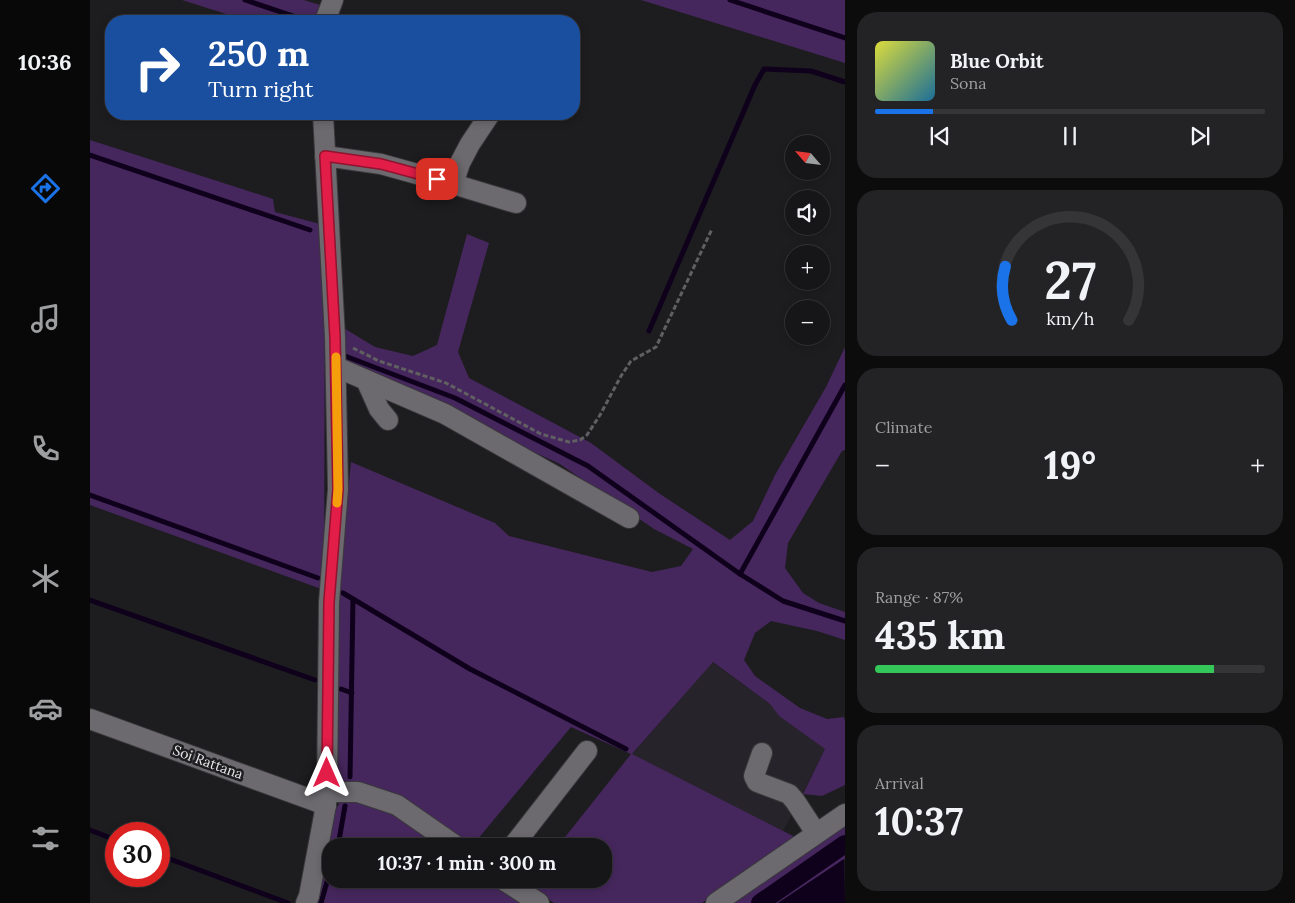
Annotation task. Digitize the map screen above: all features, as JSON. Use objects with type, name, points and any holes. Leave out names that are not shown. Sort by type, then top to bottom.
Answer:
[{"type":"street","points":[[327,15],[333,0]]},
{"type":"street","points":[[306,903],[309,896],[327,799],[329,602],[338,489],[335,337],[323,120]]},
{"type":"street","points":[[453,184],[460,163],[486,120]]},
{"type":"street","points":[[325,156],[381,164],[516,203]]},
{"type":"street","points":[[336,367],[445,414],[630,518]]},
{"type":"street","points":[[366,380],[379,409],[388,420]]},
{"type":"street","name":"Soi Rattana","points":[[90,719],[327,799]]},
{"type":"street","points":[[518,838],[587,751]]},
{"type":"street","points":[[762,754],[754,776],[757,782],[789,794],[816,833]]},
{"type":"street","points":[[327,799],[358,792],[397,805],[444,838]]},
{"type":"street","points":[[716,903],[845,814]]},
{"type":"street","points":[[516,888],[538,903]]},
{"type":"path","points":[[335,337],[379,361],[446,383],[541,434],[569,442],[580,440],[587,435],[600,415],[631,361],[656,347],[712,229]]},
{"type":"shaded area","points":[[182,0],[304,0],[320,5],[316,15],[229,15]]},
{"type":"shaded area","points":[[641,0],[845,0],[845,63]]},
{"type":"shaded area","points":[[90,140],[273,199],[275,212],[320,224],[325,266],[324,590],[90,505]]},
{"type":"shaded area","points":[[467,234],[489,243],[458,352],[469,378],[591,443],[660,494],[730,540],[753,521],[775,475],[826,387],[845,347],[845,450],[842,451],[788,543],[785,568],[803,593],[819,603],[845,612],[845,640],[817,631],[771,621],[755,633],[744,660],[755,676],[800,708],[827,719],[844,717],[845,785],[822,796],[803,794],[825,749],[779,716],[770,704],[713,662],[632,754],[795,837],[702,903],[554,903],[532,888],[612,888],[612,838],[564,838],[631,754],[571,727],[479,838],[456,838],[421,812],[338,783],[335,775],[337,600],[351,462],[495,523],[509,536],[652,572],[681,566],[693,549],[654,529],[560,464],[344,365],[342,327],[375,347],[413,356],[437,345]]},
{"type":"shaded area","points":[[712,662],[770,704],[779,716],[825,749],[783,831],[632,755]]},
{"type":"shaded area","points":[[359,798],[395,812],[433,838],[328,838],[335,812],[341,799]]},
{"type":"shaded area","points":[[845,823],[845,859],[778,903],[730,903]]},
{"type":"shaded area","points":[[844,859],[845,903],[778,903]]},
{"type":"shaded area","points":[[322,863],[322,888],[505,888],[527,903],[312,903]]},
{"type":"waterway","points":[[245,0],[290,15]]},
{"type":"waterway","points":[[730,0],[845,38]]},
{"type":"waterway","points":[[649,331],[755,85],[764,69],[811,71],[845,82]]},
{"type":"waterway","points":[[90,155],[310,230]]},
{"type":"waterway","points":[[345,356],[455,398],[588,466],[740,574]]},
{"type":"waterway","points":[[845,385],[740,574],[783,601],[845,621]]},
{"type":"waterway","points":[[90,495],[318,578]]},
{"type":"waterway","points":[[343,593],[470,669],[626,749]]},
{"type":"waterway","points":[[350,777],[353,599]]},
{"type":"waterway","points":[[90,600],[315,680]]},
{"type":"waterway","points":[[341,689],[352,693]]},
{"type":"waterway","points":[[339,838],[345,806]]},
{"type":"waterway","points":[[90,830],[105,836]]},
{"type":"waterway","points":[[760,903],[845,844]]},
{"type":"waterway","points":[[170,859],[288,903]]},
{"type":"waterway","points":[[321,903],[325,888]]},
{"type":"slow traffic","points":[[336,357],[337,503]]},
{"type":"route","points":[[327,773],[329,602],[338,489],[335,337],[325,156],[381,164],[437,179]]}]
